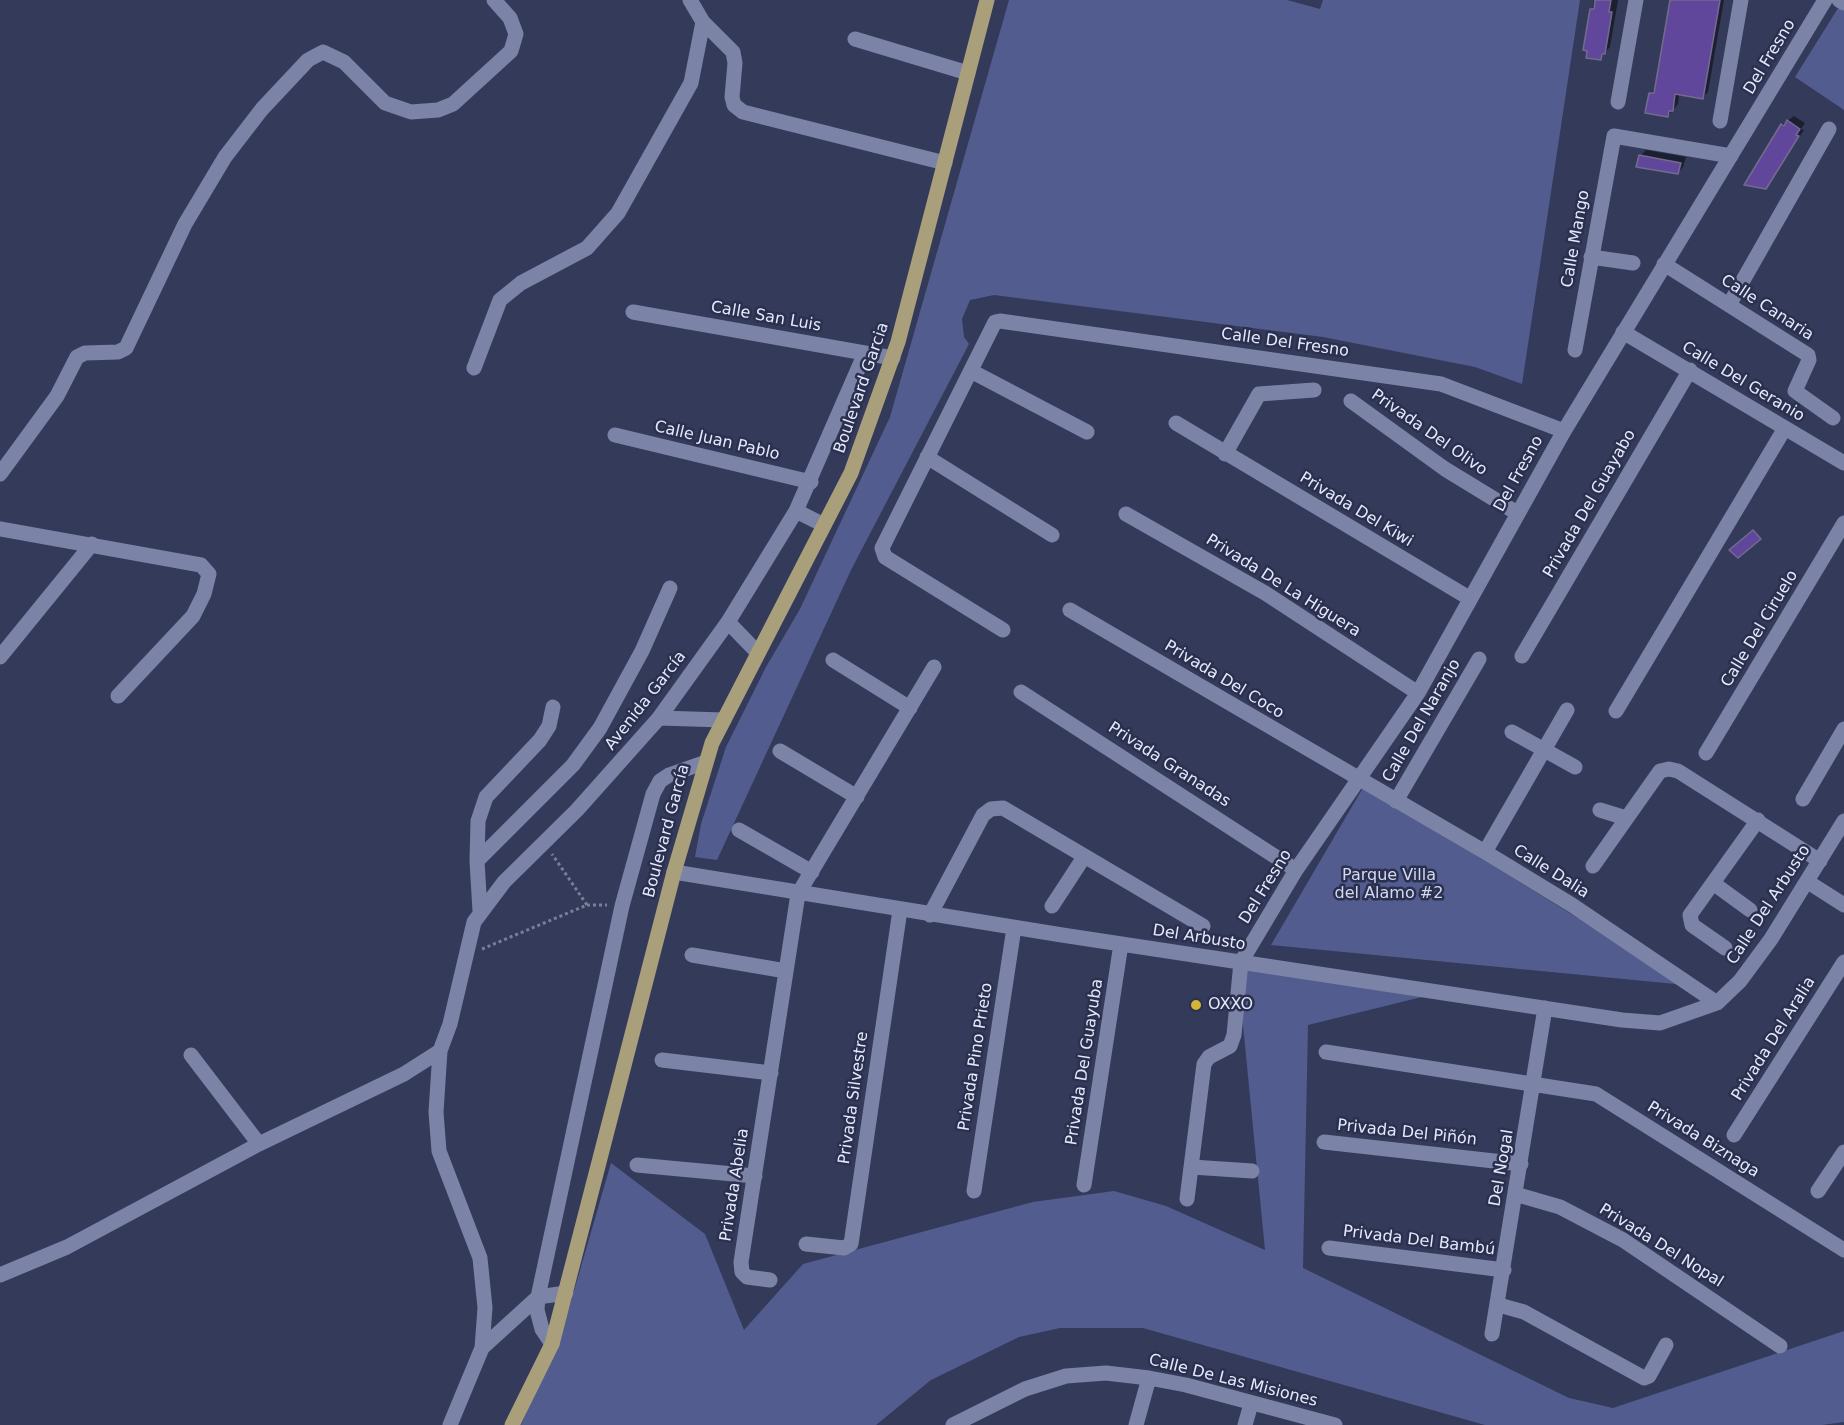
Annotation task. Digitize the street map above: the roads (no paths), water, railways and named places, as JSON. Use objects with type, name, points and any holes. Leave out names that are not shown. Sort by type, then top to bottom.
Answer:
[{"type":"main road","name":"Boulevard Garcia","points":[[706,762],[724,720],[851,473],[893,358],[987,0]]},
{"type":"main road","name":"Boulevard García","points":[[512,1425],[552,1344],[674,872],[706,762]]},
{"type":"street","points":[[0,474],[57,396],[78,357],[85,353],[118,352],[126,348],[185,224],[225,158],[262,109],[308,60],[323,52],[344,62],[385,103],[411,112],[438,110],[453,104],[511,51],[516,34],[510,18],[494,0]]},
{"type":"street","points":[[690,0],[703,22],[733,52],[735,63],[732,98],[734,105],[742,112],[945,163]]},
{"type":"street","points":[[1618,102],[1636,0]]},
{"type":"street","points":[[1720,121],[1742,0]]},
{"type":"street","name":"Del Fresno","points":[[1241,962],[1296,870],[1418,693],[1563,431],[1825,0]]},
{"type":"street","points":[[1839,0],[1844,3]]},
{"type":"street","points":[[474,368],[500,300],[520,284],[588,248],[618,213],[691,83],[703,22]]},
{"type":"street","points":[[855,39],[968,73]]},
{"type":"street","points":[[1729,305],[1829,129]]},
{"type":"street","name":"Calle Mango","points":[[1575,350],[1614,136],[1731,156]]},
{"type":"street","points":[[1591,256],[1633,263]]},
{"type":"street","name":"Calle Canaria","points":[[1664,264],[1808,355],[1809,360],[1795,391],[1833,418]]},
{"type":"street","name":"Calle San Luis","points":[[633,312],[893,358]]},
{"type":"street","name":"Calle Del Fresno","points":[[971,371],[995,322],[1000,321],[1442,384],[1563,431]]},
{"type":"street","name":"Calle Del Geranio","points":[[1623,332],[1844,463]]},
{"type":"street","name":"Avenida García","points":[[482,1348],[485,1308],[480,1258],[440,1151],[436,1112],[440,1051],[450,1024],[474,922],[504,882],[577,810],[659,718],[728,622],[796,511],[811,482],[865,353]]},
{"type":"street","name":"Privada Del Guayabo","points":[[1522,656],[1690,370]]},
{"type":"street","points":[[1003,630],[882,554],[882,548],[971,371],[1087,432]]},
{"type":"street","points":[[1225,454],[1259,394],[1314,390]]},
{"type":"street","name":"Privada Del Olivo","points":[[1352,401],[1445,470],[1517,513]]},
{"type":"street","name":"Privada Del Kiwi","points":[[1176,423],[1469,598]]},
{"type":"street","points":[[1616,711],[1785,428]]},
{"type":"street","name":"Calle Juan Pablo","points":[[615,435],[811,482]]},
{"type":"street","points":[[927,457],[1052,535]]},
{"type":"street","points":[[796,511],[824,525]]},
{"type":"street","name":"Privada De La Higuera","points":[[1126,514],[1264,593],[1418,693]]},
{"type":"street","name":"Calle Del Ciruelo","points":[[1706,753],[1844,523]]},
{"type":"street","points":[[0,529],[201,565],[208,574],[204,594],[193,616],[118,696]]},
{"type":"street","points":[[0,657],[92,544]]},
{"type":"street","points":[[477,861],[573,765],[600,728],[642,651],[670,588]]},
{"type":"street","name":"Privada Del Coco","points":[[1070,610],[1359,781]]},
{"type":"street","points":[[728,622],[758,653]]},
{"type":"street","name":"Calle Del Naranjo","points":[[1396,801],[1479,659]]},
{"type":"street","points":[[833,660],[909,708]]},
{"type":"street","points":[[798,894],[934,667]]},
{"type":"street","name":"Privada Granadas","points":[[1021,692],[1296,870]]},
{"type":"street","points":[[480,911],[477,861],[478,821],[486,797],[540,740],[549,726],[553,707]]},
{"type":"street","points":[[1485,852],[1545,752],[1567,710]]},
{"type":"street","points":[[659,718],[724,720]]},
{"type":"street","points":[[1803,799],[1844,729]]},
{"type":"street","points":[[1512,732],[1575,767]]},
{"type":"street","points":[[780,751],[856,797]]},
{"type":"street","name":"Boulevard García","points":[[552,1344],[542,1329],[537,1310],[538,1297],[622,906],[653,794],[660,781],[706,762]]},
{"type":"street","points":[[1593,866],[1660,771],[1669,769],[1678,771],[1820,861]]},
{"type":"street","name":"Calle Dalia","points":[[1359,781],[1485,852],[1572,905],[1717,1003]]},
{"type":"street","points":[[930,915],[983,815],[991,809],[1003,808],[1203,926]]},
{"type":"street","points":[[1600,810],[1626,818]]},
{"type":"street","points":[[1725,948],[1692,925],[1690,915],[1758,820]]},
{"type":"street","name":"Calle Del Arbusto","points":[[1717,1003],[1740,981],[1808,882],[1844,821]]},
{"type":"street","points":[[739,830],[812,872]]},
{"type":"street","points":[[1052,906],[1084,857]]},
{"type":"street","name":"Del Arbusto","points":[[674,872],[1014,928],[1545,1008],[1660,1023],[1717,1003]]},
{"type":"street","points":[[1808,882],[1844,905]]},
{"type":"street","points":[[1713,883],[1750,910]]},
{"type":"street","name":"Privada Abelia","points":[[770,1280],[747,1277],[742,1272],[798,894]]},
{"type":"street","name":"Privada Silvestre","points":[[806,1244],[844,1248],[851,1244],[900,910]]},
{"type":"street","name":"Privada Pino Prieto","points":[[974,1191],[1014,928]]},
{"type":"street","name":"Privada Del Guayuba","points":[[1084,1185],[1121,944]]},
{"type":"street","points":[[692,955],[786,970]]},
{"type":"street","points":[[1187,1199],[1204,1064],[1209,1058],[1230,1046],[1241,962]]},
{"type":"street","name":"Privada Del Aralia","points":[[1734,1135],[1844,962]]},
{"type":"street","name":"Del Nogal","points":[[1492,1334],[1499,1305],[1545,1008]]},
{"type":"street","points":[[0,1275],[67,1247],[259,1144],[404,1074],[440,1051]]},
{"type":"street","name":"Privada Biznaga","points":[[1326,1052],[1534,1082],[1596,1094],[1844,1250]]},
{"type":"street","points":[[191,1055],[259,1144]]},
{"type":"street","points":[[662,1060],[771,1073]]},
{"type":"street","name":"Privada Del Piñón","points":[[1324,1142],[1521,1164]]},
{"type":"street","points":[[1818,1191],[1844,1152]]},
{"type":"street","points":[[637,1165],[755,1176]]},
{"type":"street","points":[[1192,1167],[1252,1172]]},
{"type":"street","name":"Privada Del Nopal","points":[[1515,1194],[1560,1207],[1623,1240],[1780,1346]]},
{"type":"street","name":"Privada Del Bambú","points":[[1329,1248],[1504,1270]]},
{"type":"street","points":[[450,1425],[482,1348],[538,1297],[566,1293]]},
{"type":"street","points":[[1499,1305],[1524,1312],[1644,1378],[1649,1376],[1666,1346]]},
{"type":"street","name":"Calle De Las Misiones","points":[[956,1424],[1025,1389],[1066,1376],[1106,1373],[1149,1378],[1335,1425]]},
{"type":"street","points":[[1136,1425],[1149,1378]]},
{"type":"street","points":[[1245,1425],[1251,1404]]},
{"type":"place","name":"OXXO","points":[[1196,1005]]},
{"type":"park label","name":"Parque Villa del Alamo #2","points":[[1389,885]]}]
